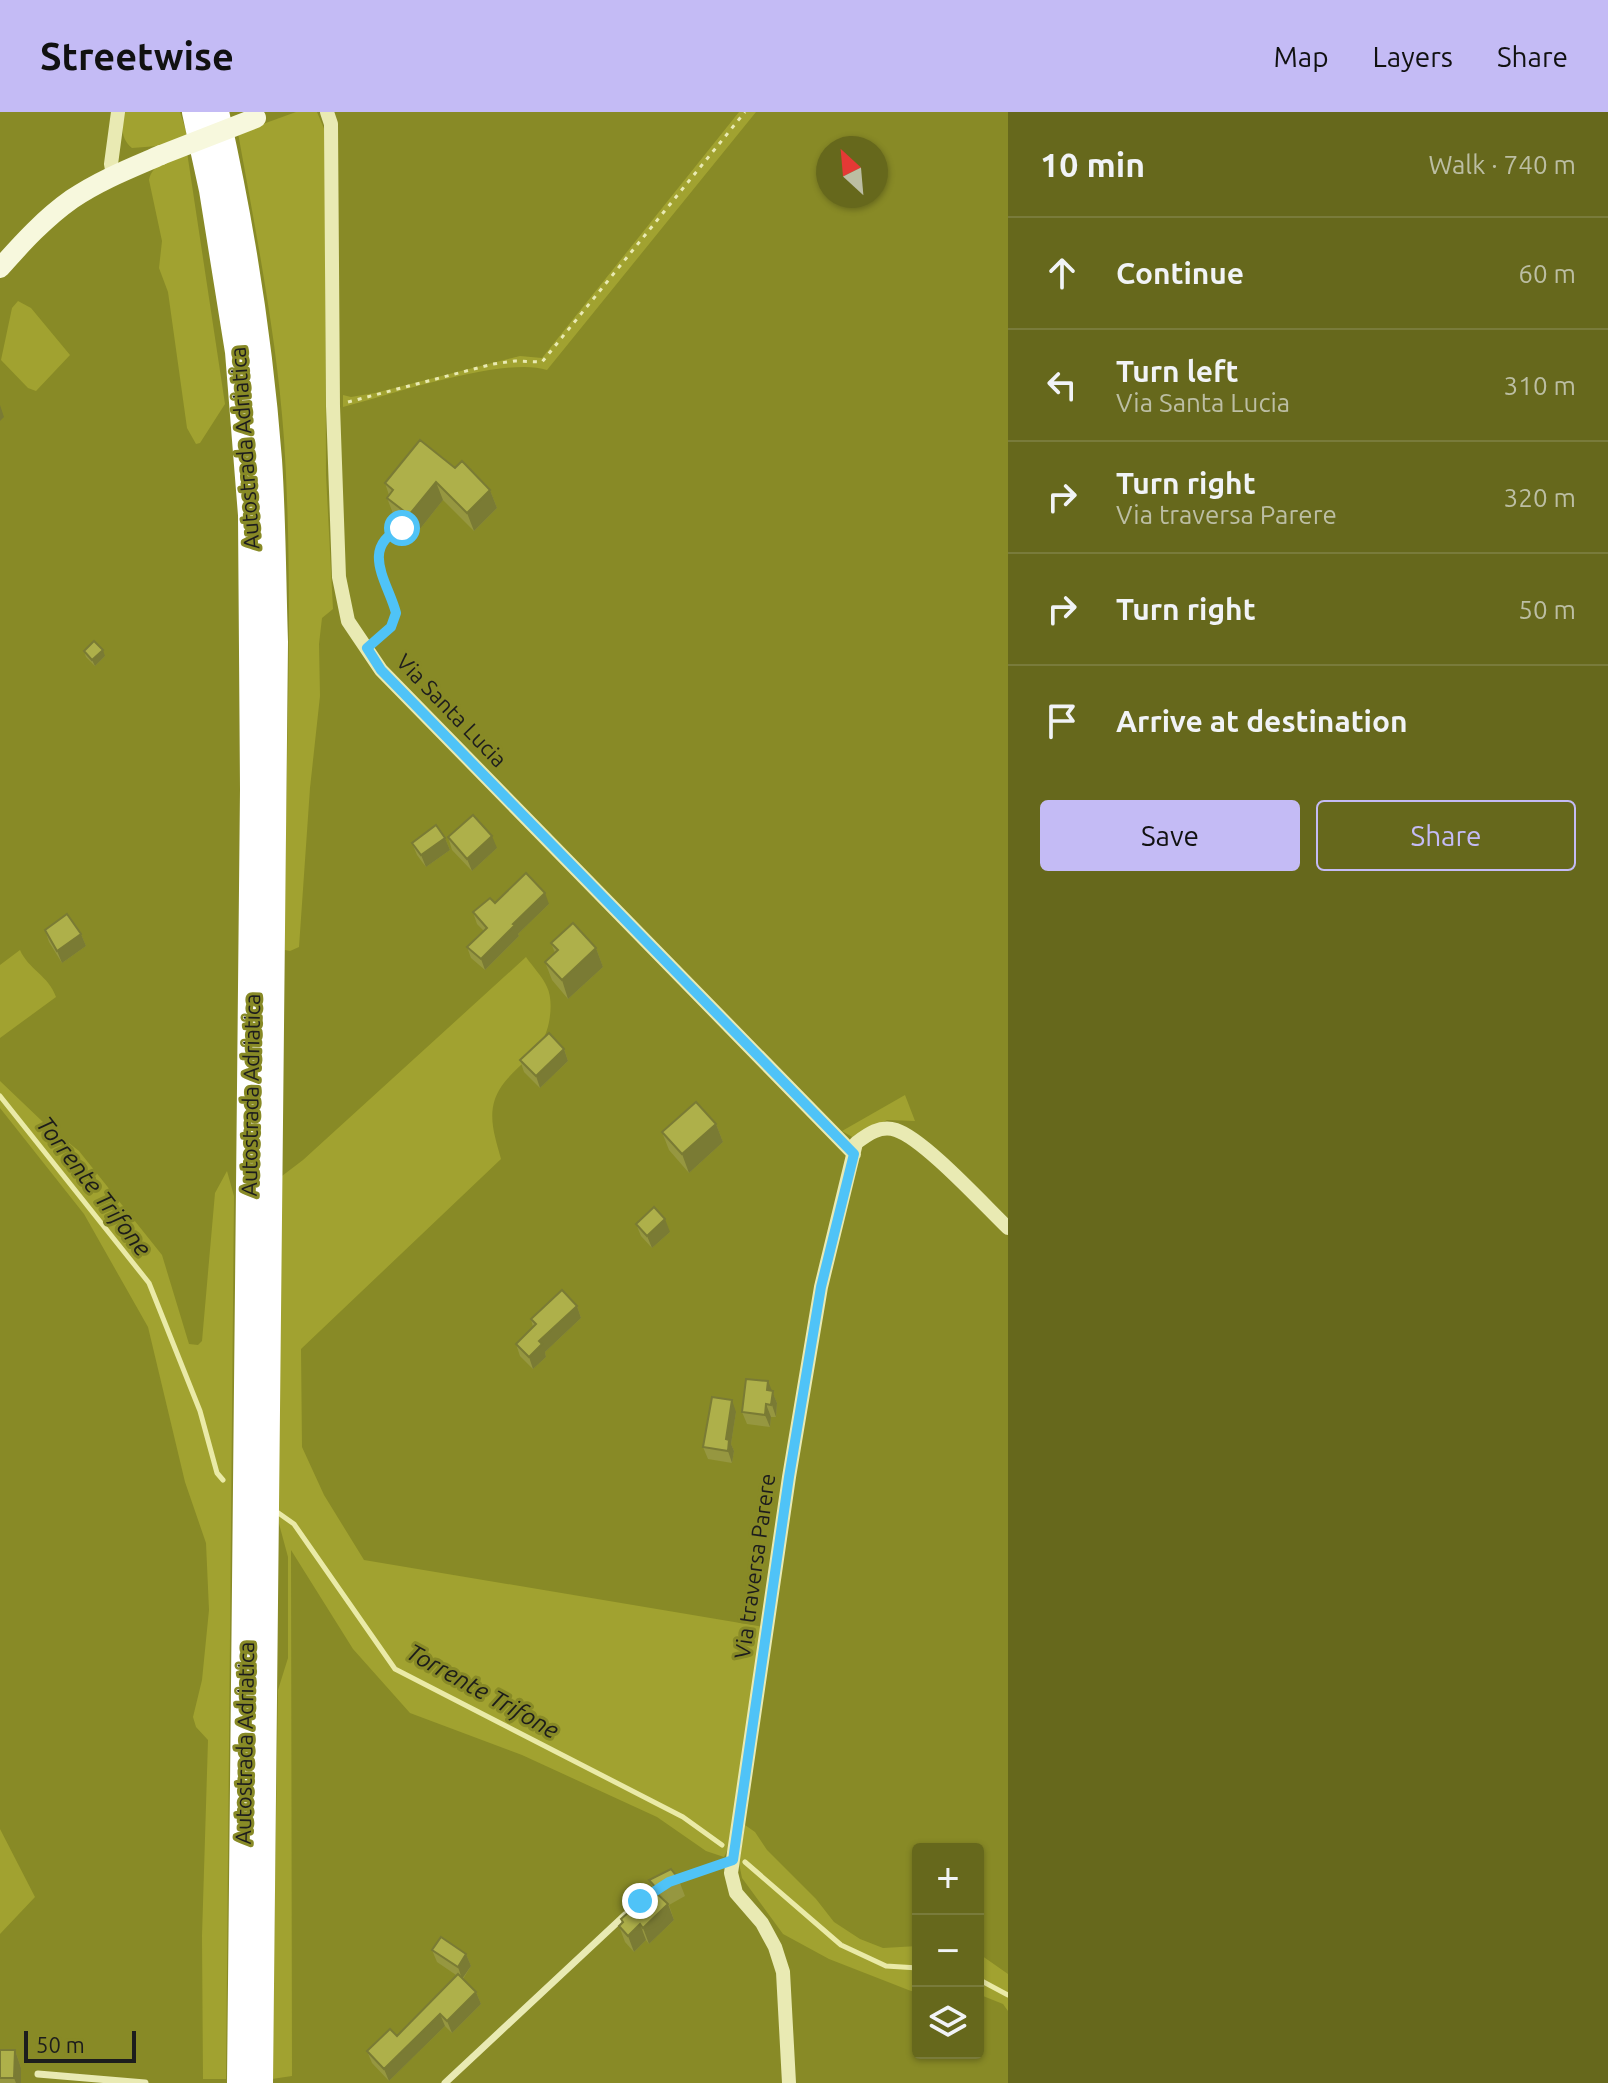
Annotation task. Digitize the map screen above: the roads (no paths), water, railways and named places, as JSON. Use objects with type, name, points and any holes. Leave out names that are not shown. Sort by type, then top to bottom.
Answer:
[{"type":"highway","name":"Autostrada Adriatica","points":[[195,112],[214,204],[238,352],[252,530],[253,789],[240,2083]]},
{"type":"highway","name":"Autostrada Adriatica","points":[[216,112],[246,264],[261,374],[271,506],[274,612],[260,2083]]},
{"type":"main road","points":[[0,268],[33,231],[72,199],[113,175],[263,115]]},
{"type":"street","points":[[113,175],[111,164],[118,112]]},
{"type":"street","name":"Via Santa Lucia","points":[[327,112],[331,124],[333,406],[339,577],[348,621],[381,670],[854,1154]]},
{"type":"street","points":[[854,1154],[856,1143],[873,1130],[894,1129],[922,1146],[1008,1228]]},
{"type":"street","name":"Via traversa Parere","points":[[789,2083],[783,1972],[775,1947],[762,1923],[736,1893],[731,1873],[818,1302],[854,1154]]},
{"type":"lane","points":[[659,1888],[733,1860]]},
{"type":"lane","points":[[445,2083],[629,1912]]},
{"type":"lane","points":[[38,2074],[145,2083]]},
{"type":"waterway","name":"Torrente Trifone","points":[[0,1096],[149,1283],[200,1411],[217,1473],[223,1480]]},
{"type":"waterway","name":"Torrente Trifone","points":[[277,1512],[294,1524],[395,1669],[683,1817],[722,1845]]},
{"type":"waterway","name":"Torrente Trifone","points":[[745,1862],[841,1945],[886,1966],[912,1968]]},
{"type":"waterway","name":"Torrente Trifone","points":[[984,1982],[1008,1995]]}]
